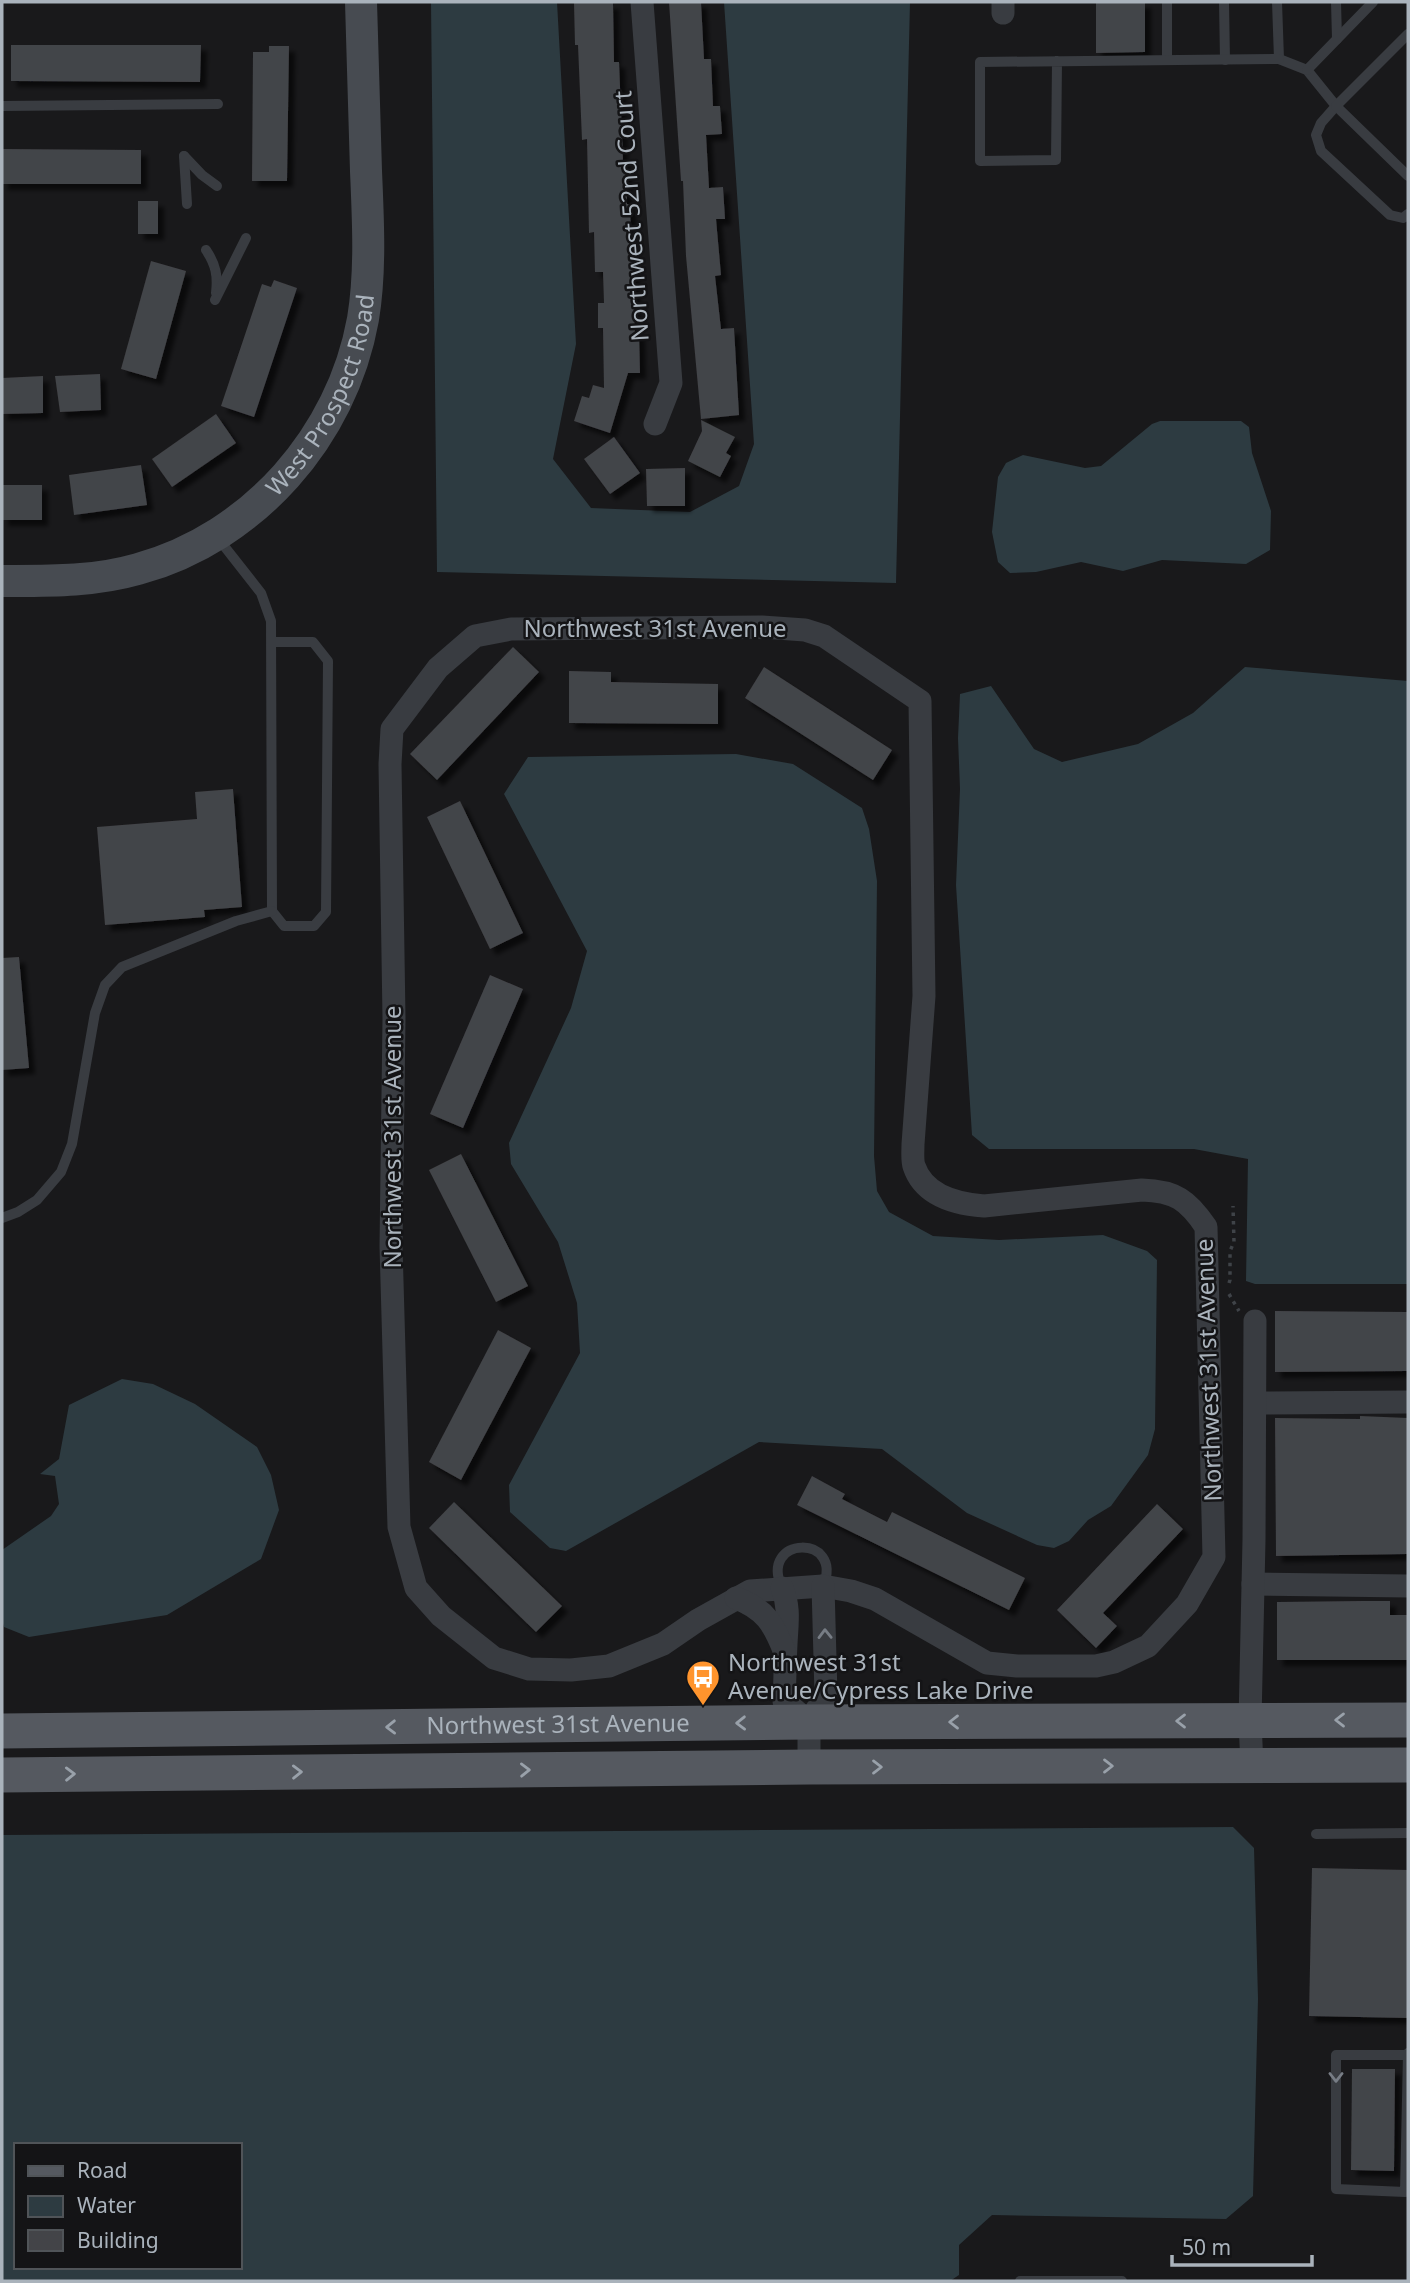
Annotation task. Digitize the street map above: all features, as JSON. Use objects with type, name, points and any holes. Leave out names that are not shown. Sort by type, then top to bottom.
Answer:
[{"type":"main road","name":"West Prospect Road","points":[[2,581],[74,580],[122,573],[167,559],[216,535],[272,492],[310,447],[339,396],[359,338],[365,301],[367,257],[361,2]]},
{"type":"main road","name":"Northwest 31st Avenue","points":[[2,1731],[809,1722],[1408,1720]]},
{"type":"main road","name":"Northwest 31st Avenue","points":[[2,1775],[809,1767],[1408,1765]]},
{"type":"street","name":"Northwest 52nd Court","points":[[642,2],[671,383],[655,424]]},
{"type":"street","name":"Northwest 31st Avenue","points":[[762,627],[805,630],[824,636],[920,702],[924,996],[917,1102],[913,1124],[914,1166],[922,1180],[937,1195],[959,1204],[984,1206],[1163,1190],[1186,1202],[1206,1227],[1214,1557],[1187,1604],[1148,1646],[1114,1662],[1096,1665],[1017,1666],[987,1663],[875,1599],[823,1586],[782,1588],[750,1591],[663,1644],[609,1666],[529,1670],[494,1658],[441,1616],[416,1588],[399,1527],[391,1246],[394,1018],[390,764],[392,729],[438,668],[475,636],[511,629],[762,627]]},
{"type":"street","points":[[1252,1766],[1250,1721],[1255,1321]]},
{"type":"street","points":[[1256,1402],[1408,1402]]},
{"type":"street","points":[[1253,1584],[1408,1586]]},
{"type":"street","points":[[809,1767],[809,1722],[826,1695],[823,1586]]},
{"type":"street","points":[[782,1588],[788,1602],[784,1701],[809,1722]]},
{"type":"street","points":[[736,1598],[764,1613],[786,1655]]},
{"type":"lane","points":[[1167,2],[1167,60]]},
{"type":"lane","points":[[1224,2],[1225,60]]},
{"type":"lane","points":[[1277,2],[1279,59]]},
{"type":"lane","points":[[1336,2],[1337,39]]},
{"type":"lane","points":[[1307,70],[1373,2]]},
{"type":"lane","points":[[1408,34],[1321,122],[1316,135],[1321,151],[1390,215],[1403,218],[1408,214]]},
{"type":"lane","points":[[1057,61],[1056,160],[980,161],[981,62],[1057,61],[1167,60],[1225,60],[1279,59],[1307,70],[1336,106],[1408,176]]},
{"type":"lane","points":[[2,106],[218,104]]},
{"type":"lane","points":[[187,204],[184,156],[202,175],[218,186]]},
{"type":"lane","points":[[206,250],[217,271],[215,300],[246,237]]},
{"type":"lane","points":[[216,535],[261,593],[271,621],[272,911],[284,926],[314,926],[326,912],[328,661],[313,642],[272,642]]},
{"type":"lane","points":[[2,1218],[37,1200],[61,1172],[72,1144],[95,1013],[105,985],[122,967],[236,921],[272,911]]},
{"type":"lane","points":[[782,1588],[777,1572],[782,1556],[789,1550],[805,1546],[813,1549],[825,1560],[827,1576],[823,1586]]},
{"type":"lane","points":[[1316,1833],[1408,1833]]},
{"type":"lane","points":[[1408,2054],[1405,2192],[1336,2189],[1336,2055],[1408,2054]]},
{"type":"lane","points":[[1020,2281],[1122,2281]]},
{"type":"path","points":[[1233,1206],[1234,1242],[1230,1251],[1229,1295],[1241,1314],[1255,1321]]},
{"type":"water","points":[[431,2],[557,2],[576,344],[553,459],[591,508],[690,512],[739,486],[754,444],[724,2],[910,2],[896,583],[437,572]]},
{"type":"water","points":[[1160,421],[1241,421],[1249,427],[1252,453],[1271,511],[1270,550],[1246,564],[1162,560],[1123,571],[1081,562],[1036,572],[1010,573],[998,562],[992,532],[998,477],[1006,463],[1023,455],[1085,468],[1101,466],[1152,424]]},
{"type":"water","points":[[1245,667],[1408,681],[1408,1284],[1255,1284],[1246,1281],[1248,1159],[1194,1149],[989,1149],[972,1135],[956,885],[960,694],[991,686],[1034,749],[1062,762],[1138,744],[1193,713]]},
{"type":"water","points":[[736,754],[793,764],[862,808],[869,829],[877,881],[874,1156],[877,1191],[889,1212],[933,1236],[999,1240],[1103,1235],[1147,1251],[1157,1260],[1155,1429],[1148,1455],[1111,1506],[1088,1520],[1069,1541],[1054,1548],[1037,1545],[967,1513],[882,1449],[759,1442],[566,1551],[550,1548],[510,1512],[509,1485],[580,1353],[577,1303],[558,1242],[511,1164],[509,1143],[571,1008],[587,951],[504,794],[528,757]]},
{"type":"water","points":[[122,1379],[153,1384],[195,1404],[257,1447],[271,1475],[279,1510],[261,1559],[167,1615],[29,1637],[4,1627],[2,1550],[51,1516],[59,1504],[55,1476],[40,1474],[59,1459],[69,1405]]},
{"type":"water","points":[[1233,1827],[1254,1848],[1258,1999],[1253,2196],[1226,2219],[992,2215],[959,2245],[959,2275],[950,2281],[2,2281],[2,1835]]},
{"type":"building","points":[[669,2],[701,2],[704,59],[711,59],[713,106],[720,106],[722,134],[706,135],[709,188],[723,187],[725,219],[716,219],[721,275],[715,276],[721,329],[734,328],[739,415],[701,419],[686,256]]},
{"type":"building","points":[[1096,2],[1145,2],[1145,52],[1096,53]]},
{"type":"building","points":[[574,3],[613,3],[614,62],[619,62],[623,160],[626,160],[627,204],[630,204],[633,239],[635,333],[639,333],[640,373],[628,373],[610,433],[574,421],[582,396],[589,398],[593,385],[604,388],[603,328],[598,328],[598,303],[604,303],[603,272],[595,272],[594,232],[589,233],[587,139],[582,140]]},
{"type":"building","points":[[11,45],[201,45],[200,82],[11,81]]},
{"type":"building","points":[[269,46],[289,46],[287,181],[252,181],[253,52],[269,52]]},
{"type":"building","points":[[2,149],[141,150],[141,184],[2,184]]},
{"type":"building","points":[[138,201],[158,201],[158,234],[138,234]]},
{"type":"building","points":[[151,261],[186,271],[156,379],[121,369]]},
{"type":"building","points":[[274,280],[297,288],[254,417],[221,406],[262,284],[271,287]]},
{"type":"building","points":[[100,374],[101,410],[60,412],[55,376]]},
{"type":"building","points":[[43,376],[43,413],[2,414],[2,378]]},
{"type":"building","points":[[216,414],[236,443],[172,487],[152,459]]},
{"type":"building","points":[[701,420],[735,437],[726,453],[731,456],[720,477],[688,461],[702,431]]},
{"type":"building","points":[[614,437],[640,473],[610,494],[584,459]]},
{"type":"building","points":[[141,465],[147,505],[74,515],[69,475]]},
{"type":"building","points":[[685,468],[685,506],[647,506],[646,469]]},
{"type":"building","points":[[2,485],[42,485],[42,520],[2,520]]},
{"type":"building","points":[[513,647],[539,672],[437,780],[410,754]]},
{"type":"building","points":[[764,667],[892,750],[873,780],[745,698]]},
{"type":"building","points":[[569,671],[611,672],[611,682],[718,684],[718,724],[569,723]]},
{"type":"building","points":[[233,789],[242,907],[204,910],[205,917],[105,925],[97,827],[197,819],[195,792]]},
{"type":"building","points":[[460,801],[523,933],[490,949],[427,817]]},
{"type":"building","points":[[19,957],[29,1068],[2,1070],[2,958]]},
{"type":"building","points":[[490,975],[523,989],[463,1128],[430,1114]]},
{"type":"building","points":[[461,1154],[528,1286],[496,1302],[429,1170]]},
{"type":"building","points":[[1275,1311],[1408,1312],[1408,1371],[1275,1372]]},
{"type":"building","points":[[498,1330],[531,1348],[461,1480],[429,1462]]},
{"type":"building","points":[[1360,1416],[1408,1418],[1408,1554],[1276,1556],[1275,1418],[1360,1419]]},
{"type":"building","points":[[812,1476],[845,1494],[842,1499],[887,1522],[892,1512],[1025,1578],[1009,1610],[797,1505]]},
{"type":"building","points":[[454,1502],[562,1606],[536,1632],[429,1528]]},
{"type":"building","points":[[1157,1504],[1183,1529],[1103,1613],[1117,1626],[1096,1648],[1057,1610]]},
{"type":"building","points":[[1390,1601],[1390,1615],[1408,1615],[1408,1660],[1277,1660],[1277,1602]]},
{"type":"building","points":[[1312,1868],[1408,1870],[1408,2018],[1309,2016]]},
{"type":"building","points":[[1352,2069],[1395,2069],[1394,2171],[1351,2170]]},
{"type":"place","name":"Northwest 31st Avenue/Cypress Lake Drive","points":[[703,1707]]}]
